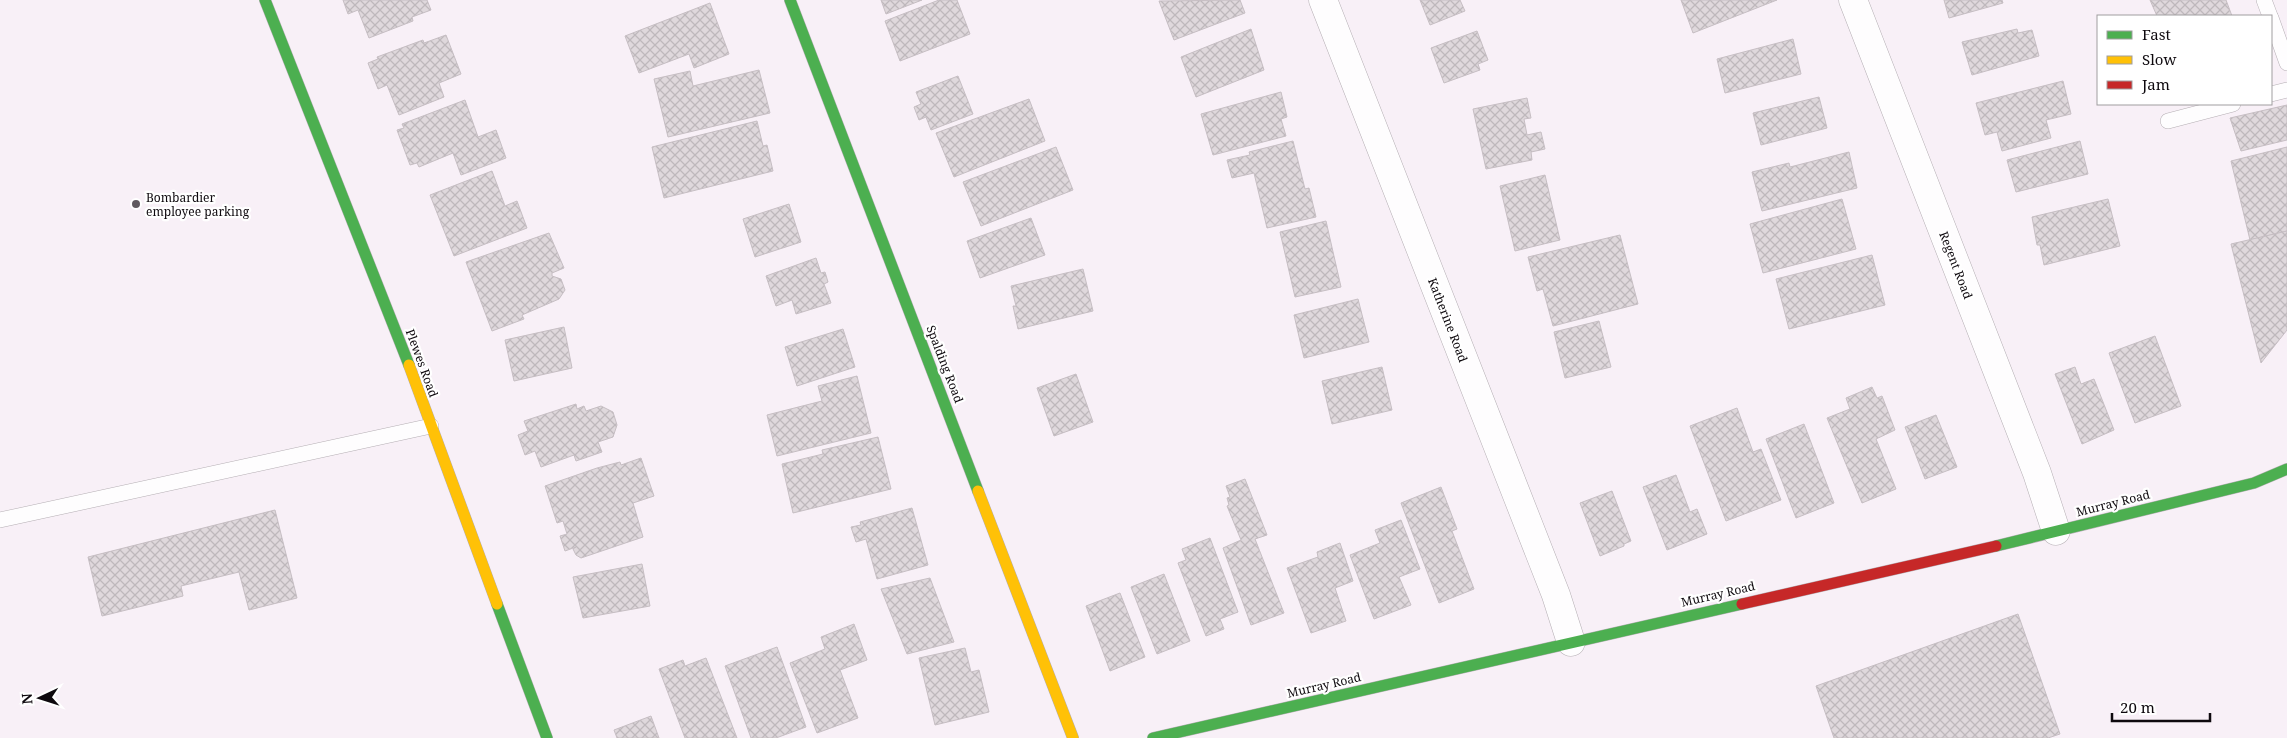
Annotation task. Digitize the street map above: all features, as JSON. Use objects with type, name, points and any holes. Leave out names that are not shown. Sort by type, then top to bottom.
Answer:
[{"type":"street","name":"Plewes Road","points":[[265,0],[402,344],[547,738]]},
{"type":"street","name":"Spalding Road","points":[[790,0],[1073,738]]},
{"type":"street","name":"Katherine Road","points":[[1323,0],[1556,595],[1571,642]]},
{"type":"street","name":"Regent Road","points":[[1853,0],[2037,473],[2056,531]]},
{"type":"street","name":"Murray Road","points":[[1153,738],[2056,531],[2254,484],[2287,469]]},
{"type":"lane","points":[[2264,0],[2269,15]]},
{"type":"lane","points":[[2272,22],[2287,63]]},
{"type":"lane","points":[[2272,94],[2287,90]]},
{"type":"lane","points":[[2168,121],[2230,105]]},
{"type":"lane","points":[[0,520],[431,426]]},
{"type":"building","points":[[343,0],[427,0],[431,10],[412,17],[413,21],[369,38],[358,10],[348,14]]},
{"type":"building","points":[[881,0],[922,0],[886,14]]},
{"type":"building","points":[[939,0],[957,0],[970,34],[900,61],[885,21]]},
{"type":"building","points":[[1240,0],[1245,13],[1174,40],[1159,1]]},
{"type":"building","points":[[1420,0],[1460,0],[1465,11],[1430,25]]},
{"type":"building","points":[[1681,0],[1777,0],[1693,33]]},
{"type":"building","points":[[1944,0],[2002,0],[2003,3],[1949,18]]},
{"type":"building","points":[[2150,0],[2226,0],[2232,15],[2157,15]]},
{"type":"building","points":[[710,3],[729,54],[694,68],[689,54],[639,73],[625,36]]},
{"type":"building","points":[[1251,29],[1264,70],[1196,97],[1181,57]]},
{"type":"building","points":[[2017,29],[2018,33],[2032,30],[2039,56],[1972,75],[1962,42]]},
{"type":"building","points":[[1477,31],[1488,60],[1478,64],[1480,70],[1444,83],[1431,48]]},
{"type":"building","points":[[446,35],[461,74],[439,83],[444,97],[399,115],[387,85],[378,89],[368,63],[378,59],[377,57],[423,40],[424,43]]},
{"type":"building","points":[[1793,39],[1801,74],[1725,93],[1717,59]]},
{"type":"building","points":[[759,70],[770,113],[668,137],[654,79],[690,71],[693,86]]},
{"type":"building","points":[[958,76],[973,114],[931,130],[926,117],[919,120],[914,107],[921,104],[916,92]]},
{"type":"building","points":[[2063,81],[2071,114],[2046,120],[2051,138],[2002,151],[1997,132],[1985,135],[1976,103]]},
{"type":"building","points":[[1281,92],[1287,117],[1281,119],[1286,136],[1213,155],[1201,114]]},
{"type":"building","points":[[1819,97],[1827,128],[1761,145],[1753,113]]},
{"type":"building","points":[[1527,98],[1531,118],[1524,119],[1527,135],[1541,132],[1545,149],[1531,152],[1532,160],[1486,169],[1473,109]]},
{"type":"building","points":[[1029,99],[1045,141],[954,177],[936,133]]},
{"type":"building","points":[[465,100],[478,137],[496,130],[506,158],[461,175],[453,153],[419,167],[417,163],[410,165],[397,130],[404,128],[402,124]]},
{"type":"building","points":[[2287,105],[2287,140],[2241,151],[2230,118]]},
{"type":"building","points":[[757,121],[763,146],[767,145],[773,171],[664,198],[652,147]]},
{"type":"building","points":[[1293,141],[1305,189],[1309,188],[1316,217],[1267,228],[1254,173],[1232,178],[1227,160],[1250,155],[1249,152]]},
{"type":"building","points":[[2080,141],[2088,174],[2016,192],[2007,160]]},
{"type":"building","points":[[1056,147],[1073,190],[981,226],[963,182]]},
{"type":"building","points":[[2287,147],[2287,231],[2250,240],[2231,161]]},
{"type":"building","points":[[1849,152],[1857,188],[1762,211],[1752,172],[1789,163],[1790,167]]},
{"type":"building","points":[[492,171],[505,206],[517,201],[527,228],[454,256],[430,195]]},
{"type":"building","points":[[1545,175],[1560,240],[1515,251],[1500,186]]},
{"type":"building","points":[[1842,199],[1856,249],[1763,273],[1750,224]]},
{"type":"building","points":[[2108,199],[2120,246],[2044,265],[2040,245],[2037,245],[2032,217]]},
{"type":"building","points":[[789,204],[801,242],[755,257],[743,219]]},
{"type":"building","points":[[1031,218],[1045,255],[980,278],[967,241]]},
{"type":"building","points":[[1326,221],[1341,287],[1295,297],[1280,232]]},
{"type":"building","points":[[2287,231],[2287,330],[2261,363],[2231,244]]},
{"type":"building","points":[[549,233],[564,268],[552,273],[552,276],[561,279],[565,290],[559,299],[522,315],[524,319],[492,331],[466,262]]},
{"type":"building","points":[[1620,235],[1638,304],[1553,326],[1543,289],[1537,291],[1528,257]]},
{"type":"building","points":[[1872,255],[1885,305],[1789,329],[1776,279]]},
{"type":"building","points":[[816,258],[821,273],[825,272],[828,282],[824,284],[831,303],[796,314],[792,300],[776,306],[766,276]]},
{"type":"building","points":[[1083,269],[1093,311],[1018,329],[1013,306],[1016,306],[1011,286]]},
{"type":"building","points":[[1358,299],[1369,342],[1304,358],[1294,315]]},
{"type":"building","points":[[1599,321],[1611,367],[1565,378],[1554,332]]},
{"type":"building","points":[[564,327],[572,368],[514,381],[505,340]]},
{"type":"building","points":[[843,329],[855,367],[797,386],[785,347]]},
{"type":"building","points":[[2155,336],[2181,406],[2135,423],[2109,353]]},
{"type":"building","points":[[1382,367],[1392,410],[1332,424],[1322,381]]},
{"type":"building","points":[[2075,367],[2081,384],[2094,379],[2114,430],[2082,444],[2055,374]]},
{"type":"building","points":[[1076,374],[1093,422],[1054,436],[1037,388]]},
{"type":"building","points":[[857,376],[871,433],[777,456],[767,415],[822,401],[818,386]]},
{"type":"building","points":[[1872,387],[1877,398],[1882,396],[1895,430],[1876,439],[1896,489],[1862,503],[1827,418],[1850,409],[1846,398]]},
{"type":"building","points":[[576,404],[577,409],[584,406],[586,411],[601,406],[613,412],[617,425],[613,437],[598,442],[602,452],[576,461],[574,455],[541,467],[535,451],[525,455],[518,435],[528,431],[524,421]]},
{"type":"building","points":[[1737,408],[1753,452],[1761,449],[1781,500],[1726,521],[1690,426]]},
{"type":"building","points":[[1936,415],[1957,467],[1925,479],[1905,427]]},
{"type":"building","points":[[1804,424],[1834,503],[1796,518],[1766,439]]},
{"type":"building","points":[[878,437],[891,489],[793,513],[782,464],[823,454],[822,450]]},
{"type":"building","points":[[641,458],[654,496],[633,503],[643,537],[581,558],[576,555],[573,549],[576,547],[565,551],[560,536],[567,534],[563,521],[557,523],[545,486],[597,468],[620,462],[621,465]]},
{"type":"building","points":[[1676,475],[1690,512],[1697,509],[1707,534],[1667,550],[1643,487]]},
{"type":"building","points":[[1245,479],[1267,535],[1255,539],[1284,613],[1251,625],[1223,548],[1241,540],[1227,506],[1229,505],[1227,498],[1230,497],[1226,486]]},
{"type":"building","points":[[1441,487],[1457,529],[1452,531],[1474,589],[1439,603],[1401,503]]},
{"type":"building","points":[[1612,491],[1631,541],[1600,556],[1580,503]]},
{"type":"building","points":[[912,508],[928,565],[877,579],[866,539],[856,542],[851,527],[861,525],[860,522]]},
{"type":"building","points":[[275,510],[297,598],[249,610],[239,572],[181,586],[183,596],[102,616],[88,557]]},
{"type":"building","points":[[1401,520],[1420,569],[1399,577],[1411,605],[1374,619],[1350,555],[1380,543],[1375,530]]},
{"type":"building","points":[[1210,538],[1238,612],[1220,619],[1224,629],[1206,636],[1178,563],[1186,560],[1182,549]]},
{"type":"building","points":[[1340,543],[1353,581],[1335,588],[1346,621],[1311,633],[1287,568],[1318,557],[1317,552]]},
{"type":"building","points":[[642,564],[650,606],[583,618],[573,577]]},
{"type":"building","points":[[1164,574],[1190,641],[1157,654],[1131,587]]},
{"type":"building","points":[[930,578],[954,642],[907,654],[881,589]]},
{"type":"building","points":[[1120,593],[1145,657],[1110,671],[1086,606]]},
{"type":"building","points":[[2018,614],[2060,734],[2048,738],[1834,738],[1816,686]]},
{"type":"building","points":[[854,624],[867,660],[840,670],[858,718],[817,733],[790,663],[825,649],[821,637]]},
{"type":"building","points":[[777,647],[806,727],[776,738],[751,738],[725,666]]},
{"type":"building","points":[[965,648],[971,672],[979,670],[989,712],[935,725],[919,658]]},
{"type":"building","points":[[706,658],[737,738],[685,738],[659,669],[683,660],[685,666]]},
{"type":"building","points":[[651,716],[659,738],[617,738],[614,730]]},
{"type":"traffic: fast","points":[[265,0],[409,365]]},
{"type":"traffic: fast","points":[[790,0],[978,491]]},
{"type":"traffic: fast","points":[[1996,546],[2254,483],[2287,469]]},
{"type":"traffic: fast","points":[[497,604],[547,738]]},
{"type":"traffic: fast","points":[[1153,738],[1742,604]]},
{"type":"traffic: slow","points":[[409,365],[497,604]]},
{"type":"traffic: slow","points":[[978,491],[1073,738]]},
{"type":"traffic: jam","points":[[1742,604],[1996,546]]},
{"type":"place","name":"Bombardier employee parking","points":[[136,204]]}]
